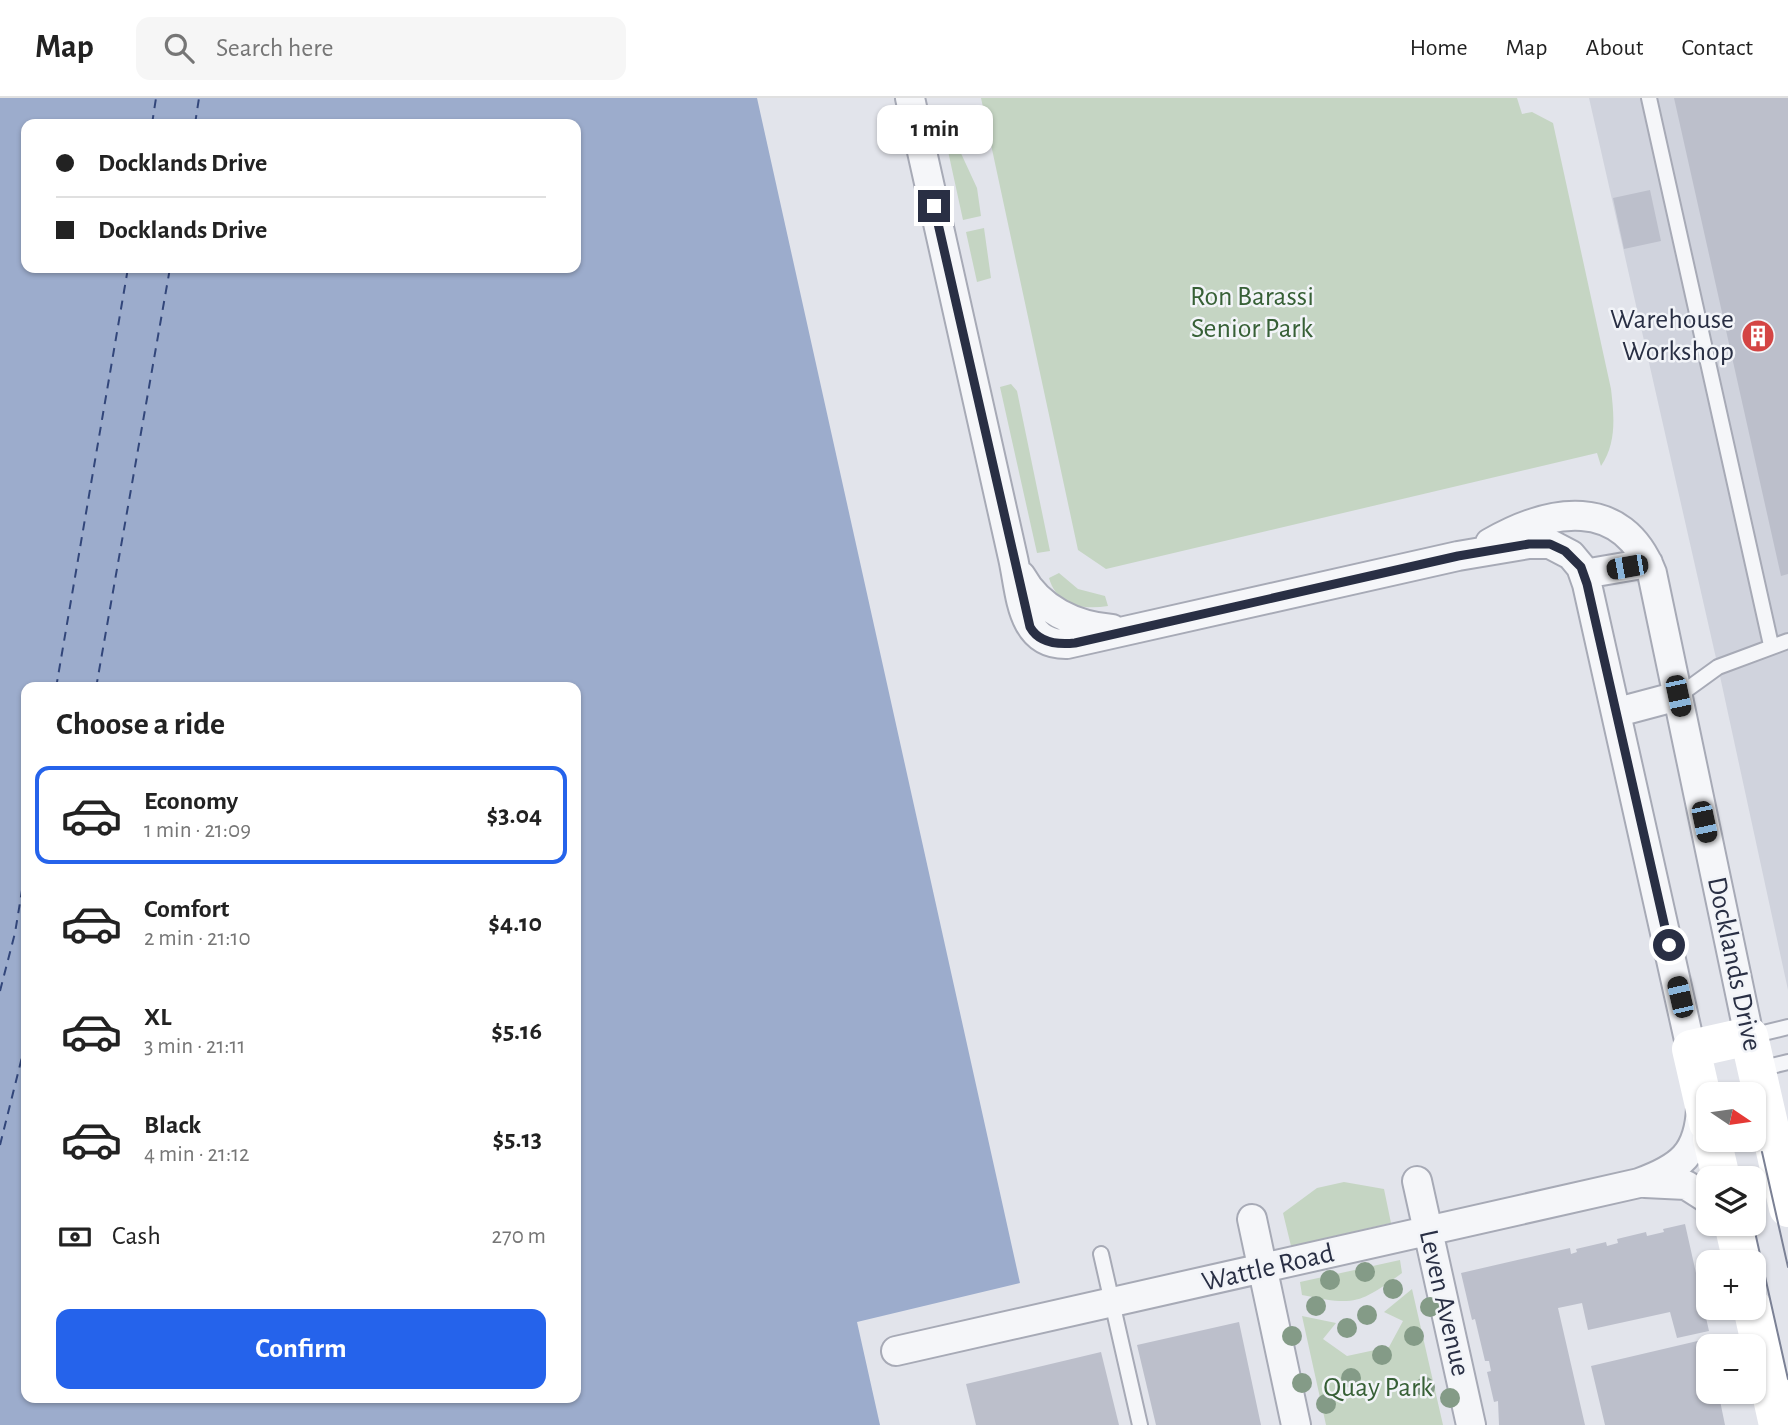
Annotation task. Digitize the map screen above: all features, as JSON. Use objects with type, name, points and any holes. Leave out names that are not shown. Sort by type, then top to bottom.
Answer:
[{"type":"street","name":"Docklands Drive","points":[[910,98],[1013,558],[1031,591],[1062,616],[1096,628],[1136,628],[1458,556],[1529,544],[1550,544],[1571,555],[1584,574]]},
{"type":"street","name":"Docklands Drive","points":[[1458,556],[1534,521],[1575,516],[1595,518],[1618,528],[1633,539],[1648,563],[1765,1056],[1788,1208]]},
{"type":"street","points":[[1648,563],[1584,574],[1618,712],[1699,1082]]},
{"type":"street","points":[[1618,712],[1678,696]]},
{"type":"street","points":[[1712,1082],[1765,1056]]},
{"type":"street","name":"Wattle Road","points":[[896,1351],[1639,1183],[1680,1163],[1696,1141]]},
{"type":"street","name":"Leven Avenue","points":[[1417,1181],[1471,1425]]},
{"type":"street","name":"Wattle Road","points":[[1639,1183],[1686,1185],[1696,1191]]},
{"type":"street","points":[[1252,1219],[1296,1425]]},
{"type":"street","points":[[1755,1320],[1778,1425]]},
{"type":"lane","points":[[1649,98],[1771,645]]},
{"type":"lane","points":[[1678,696],[1718,667],[1771,645],[1788,641]]},
{"type":"lane","points":[[1765,1056],[1788,1027]]},
{"type":"lane","points":[[1101,1254],[1140,1425]]},
{"type":"shaded area","points":[[1589,98],[1788,98],[1788,990],[1718,667]]},
{"type":"green space","name":"Ron Barassi Senior Park","points":[[981,98],[1517,98],[1522,114],[1532,112],[1553,123],[1611,389],[1612,438],[1601,466],[1597,453],[1106,569],[1078,550]]},
{"type":"green space","points":[[959,149],[977,188],[981,216],[963,220],[948,151]]},
{"type":"green space","points":[[984,228],[991,278],[977,282],[966,232]]},
{"type":"green space","points":[[1011,384],[1017,391],[1050,551],[1037,553],[1000,387]]},
{"type":"green space","points":[[1059,573],[1078,589],[1105,596],[1108,606],[1080,606],[1065,600],[1058,595],[1049,578]]},
{"type":"green space","points":[[1344,1182],[1384,1189],[1391,1223],[1291,1246],[1283,1213],[1317,1188]]},
{"type":"green space","points":[[1400,1260],[1402,1273],[1376,1291],[1356,1300],[1334,1301],[1302,1295],[1300,1282]]},
{"type":"green space","name":"Quay Park","points":[[1412,1289],[1443,1425],[1326,1425],[1302,1316],[1336,1323],[1323,1339],[1347,1356],[1389,1347],[1403,1321],[1384,1312]]},
{"type":"water","points":[[0,98],[757,98],[1020,1283],[857,1322],[880,1425],[0,1425]]},
{"type":"building","name":"Warehouse Workshop","points":[[1674,98],[1788,98],[1788,574],[1781,576]]},
{"type":"building","points":[[1650,190],[1661,241],[1624,249],[1613,198]]},
{"type":"building","points":[[1685,1224],[1696,1273],[1696,1320],[1707,1320],[1709,1331],[1677,1338],[1670,1312],[1588,1330],[1582,1303],[1558,1308],[1585,1425],[1499,1425],[1498,1401],[1494,1402],[1487,1372],[1491,1371],[1489,1361],[1485,1361],[1461,1273],[1570,1248],[1571,1254],[1577,1252],[1576,1249],[1606,1242],[1607,1246],[1618,1243],[1617,1239],[1646,1232],[1647,1236],[1664,1232],[1663,1229]]},
{"type":"building","points":[[1239,1322],[1261,1425],[1156,1425],[1137,1345]]},
{"type":"building","points":[[1696,1341],[1696,1404],[1721,1404],[1725,1425],[1605,1425],[1591,1366]]},
{"type":"building","points":[[1101,1352],[1119,1425],[976,1425],[966,1384]]},
{"type":"ferry route","points":[[153,119],[156,98]]},
{"type":"ferry route","points":[[196,119],[199,98]]},
{"type":"ferry route","points":[[57,682],[127,273]]},
{"type":"ferry route","points":[[97,682],[169,273]]},
{"type":"ferry route","points":[[0,991],[21,896]]},
{"type":"ferry route","points":[[0,1145],[21,1061]]},
{"type":"tram line","points":[[1762,1152],[1788,1267]]},
{"type":"tram line","points":[[1756,1236],[1788,1379]]},
{"type":"place","name":"Warehouse Workshop","points":[[1758,336]]},
{"type":"route","points":[[934,206],[1013,558],[1030,627],[1036,636],[1051,643],[1075,643],[1458,556],[1537,543],[1559,547],[1576,560],[1587,584],[1669,945]]}]
